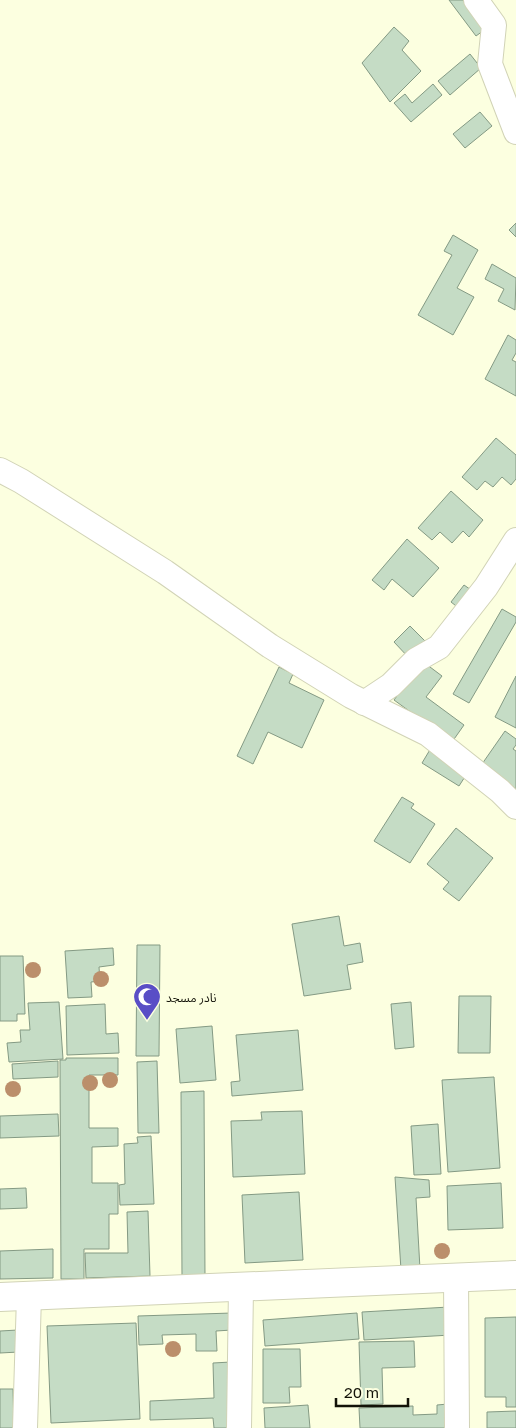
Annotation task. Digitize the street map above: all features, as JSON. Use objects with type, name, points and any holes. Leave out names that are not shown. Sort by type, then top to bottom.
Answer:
[{"type":"street","points":[[476,0],[494,25],[490,64],[516,132]]},
{"type":"street","points":[[0,470],[21,481],[157,566],[270,646],[364,703],[428,734],[500,791],[516,807]]},
{"type":"street","points":[[364,703],[391,685],[416,660],[439,647],[486,587],[516,540]]},
{"type":"street","points":[[0,1297],[516,1275]]},
{"type":"street","points":[[456,1278],[457,1428]]},
{"type":"street","points":[[239,1428],[241,1287]]},
{"type":"street","points":[[25,1428],[29,1296]]},
{"type":"building","points":[[449,0],[465,0],[487,28],[476,36]]},
{"type":"building","points":[[394,27],[409,41],[402,50],[421,71],[390,102],[362,63]]},
{"type":"building","points":[[470,54],[481,68],[450,95],[438,81]]},
{"type":"building","points":[[433,84],[442,95],[411,122],[394,103],[405,94],[412,103]]},
{"type":"building","points":[[480,112],[492,126],[465,148],[453,134]]},
{"type":"building","points":[[516,223],[516,237],[509,230]]},
{"type":"building","points":[[453,235],[478,250],[457,288],[474,297],[453,335],[418,315],[452,255],[444,251]]},
{"type":"building","points":[[492,264],[516,278],[515,310],[498,301],[504,289],[485,279]]},
{"type":"building","points":[[508,335],[516,340],[516,353],[512,360],[516,362],[516,396],[485,379]]},
{"type":"building","points":[[496,438],[516,455],[516,479],[511,485],[502,477],[493,487],[485,481],[477,490],[462,477]]},
{"type":"building","points":[[451,491],[483,520],[469,537],[463,531],[452,543],[440,532],[432,540],[418,528]]},
{"type":"building","points":[[407,539],[439,568],[413,597],[392,579],[384,590],[372,580]]},
{"type":"building","points":[[464,585],[474,592],[460,609],[451,602]]},
{"type":"building","points":[[502,609],[516,617],[516,622],[469,703],[453,694]]},
{"type":"building","points":[[410,626],[427,643],[410,659],[394,642]]},
{"type":"building","points":[[422,661],[442,676],[426,697],[464,725],[452,742],[394,700]]},
{"type":"building","points":[[279,667],[293,674],[289,683],[324,700],[302,748],[268,732],[253,764],[237,756]]},
{"type":"building","points":[[516,676],[516,728],[495,717]]},
{"type":"building","points":[[505,731],[516,739],[516,745],[513,749],[516,751],[516,789],[482,764]]},
{"type":"building","points":[[431,748],[468,772],[459,786],[422,763]]},
{"type":"building","points":[[402,797],[414,804],[411,808],[435,824],[410,863],[374,841]]},
{"type":"building","points":[[456,828],[493,858],[459,901],[443,889],[449,882],[427,864]]},
{"type":"building","points":[[339,916],[344,946],[360,943],[363,962],[347,965],[351,989],[304,996],[292,924]]},
{"type":"building","points":[[137,945],[160,945],[159,1056],[136,1056]]},
{"type":"building","points":[[113,948],[114,965],[99,967],[100,981],[91,982],[92,997],[68,998],[65,951]]},
{"type":"building","points":[[0,956],[23,956],[25,1014],[17,1014],[17,1021],[0,1021]]},
{"type":"building","points":[[459,996],[491,996],[490,1053],[458,1053]]},
{"type":"building","points":[[59,1002],[63,1059],[9,1062],[7,1043],[21,1042],[20,1030],[30,1030],[28,1003]]},
{"type":"building","points":[[411,1002],[414,1047],[395,1049],[391,1004]]},
{"type":"building","points":[[105,1004],[106,1034],[118,1033],[119,1053],[67,1055],[66,1006]]},
{"type":"building","points":[[212,1026],[216,1080],[180,1083],[176,1029]]},
{"type":"building","points":[[298,1030],[303,1090],[232,1096],[231,1082],[240,1081],[236,1035]]},
{"type":"building","points":[[66,1058],[118,1058],[118,1075],[89,1075],[89,1128],[118,1128],[118,1146],[92,1147],[92,1183],[118,1183],[118,1214],[109,1214],[109,1249],[84,1249],[84,1279],[61,1279],[60,1060],[66,1060]]},
{"type":"building","points":[[58,1061],[58,1077],[13,1079],[12,1064]]},
{"type":"building","points":[[157,1061],[159,1133],[138,1133],[137,1062]]},
{"type":"building","points":[[494,1077],[500,1168],[448,1172],[442,1080]]},
{"type":"building","points":[[204,1091],[205,1277],[182,1277],[181,1092]]},
{"type":"building","points":[[302,1111],[305,1174],[233,1177],[231,1121],[262,1120],[261,1112]]},
{"type":"building","points":[[58,1114],[59,1136],[0,1138],[0,1116]]},
{"type":"building","points":[[438,1124],[441,1174],[414,1175],[411,1126]]},
{"type":"building","points":[[151,1136],[154,1204],[120,1205],[119,1185],[125,1184],[124,1144],[138,1143],[137,1137]]},
{"type":"building","points":[[395,1177],[429,1180],[430,1197],[416,1198],[420,1269],[401,1270]]},
{"type":"building","points":[[501,1183],[503,1228],[448,1230],[447,1186]]},
{"type":"building","points":[[26,1188],[27,1208],[0,1209],[0,1189]]},
{"type":"building","points":[[299,1192],[303,1260],[245,1263],[242,1195]]},
{"type":"building","points":[[148,1211],[150,1276],[86,1278],[85,1253],[128,1253],[127,1212]]},
{"type":"building","points":[[53,1249],[53,1278],[0,1279],[0,1251]]},
{"type":"building","points":[[449,1307],[451,1335],[364,1340],[362,1312]]},
{"type":"building","points":[[232,1313],[232,1330],[216,1331],[217,1351],[196,1351],[196,1334],[162,1335],[163,1344],[139,1345],[138,1316]]},
{"type":"building","points":[[357,1313],[359,1339],[265,1346],[263,1320]]},
{"type":"building","points":[[516,1317],[516,1407],[506,1407],[506,1397],[485,1397],[485,1318]]},
{"type":"building","points":[[136,1323],[140,1419],[51,1423],[47,1326]]},
{"type":"building","points":[[18,1330],[19,1352],[0,1353],[0,1331]]},
{"type":"building","points":[[414,1341],[415,1367],[382,1368],[383,1404],[361,1405],[359,1342]]},
{"type":"building","points":[[263,1349],[300,1349],[301,1387],[289,1387],[290,1403],[263,1403]]},
{"type":"building","points":[[231,1362],[235,1428],[214,1428],[213,1418],[150,1420],[150,1401],[214,1398],[213,1363]]},
{"type":"building","points":[[0,1389],[13,1389],[14,1428],[0,1428]]},
{"type":"building","points":[[448,1404],[449,1428],[360,1428],[359,1408],[413,1406],[413,1415],[437,1414],[437,1405]]},
{"type":"building","points":[[308,1405],[310,1428],[265,1428],[264,1408]]},
{"type":"building","points":[[516,1411],[516,1428],[487,1428],[487,1412]]},
{"type":"place","name":"نادر مسجد","points":[[147,1021]]}]
